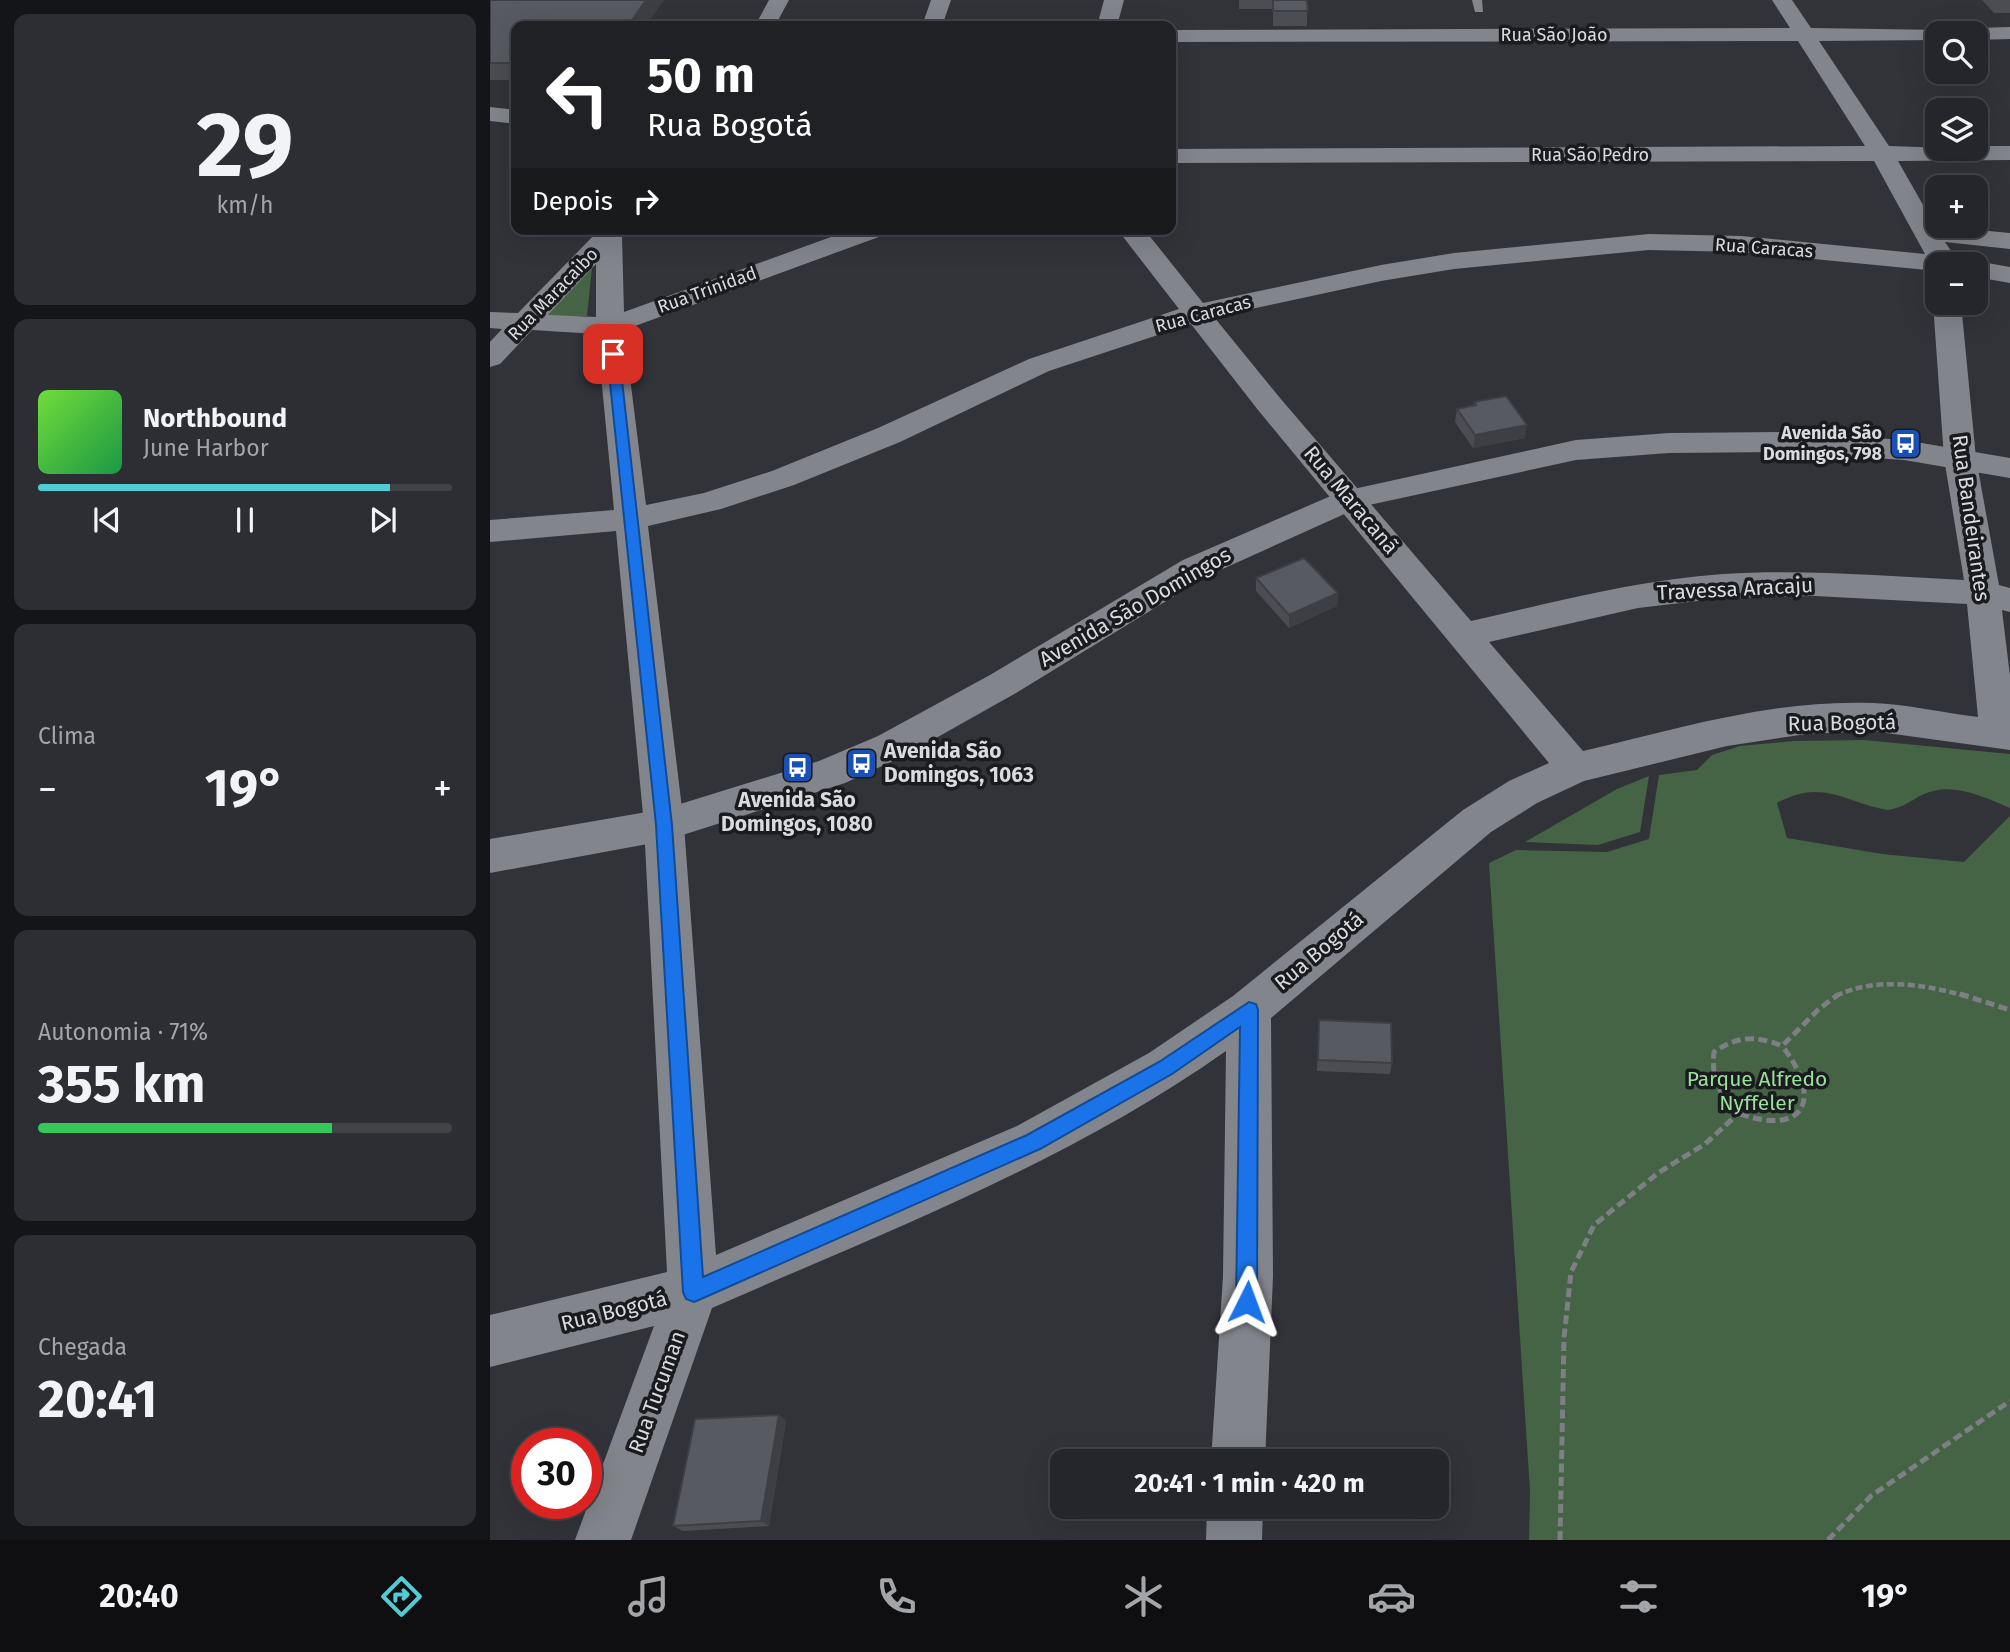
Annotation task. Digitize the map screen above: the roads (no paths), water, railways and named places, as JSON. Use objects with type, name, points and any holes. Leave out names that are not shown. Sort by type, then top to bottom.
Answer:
[{"type":"street","points":[[768,21],[779,0]]},
{"type":"street","points":[[934,21],[941,0]]},
{"type":"street","points":[[1109,21],[1114,0]]},
{"type":"street","points":[[1782,0],[1882,154],[1925,228]]},
{"type":"street","points":[[1988,34],[2010,33]]},
{"type":"street","name":"Rua São João","points":[[1176,36],[1925,34]]},
{"type":"street","points":[[490,114],[511,116]]},
{"type":"street","name":"Rua São Pedro","points":[[1176,156],[2010,153]]},
{"type":"street","name":"Rua Maracaibo","points":[[490,358],[610,235]]},
{"type":"street","name":"Rua Tucuman","points":[[603,1540],[694,1292],[664,825],[610,326],[612,235]]},
{"type":"street","name":"Rua Trinidad","points":[[490,320],[610,326],[861,235]]},
{"type":"street","name":"Rua Maracanã","points":[[1135,235],[1195,313],[1575,768]]},
{"type":"street","points":[[1979,238],[2010,241]]},
{"type":"street","name":"Rua Caracas","points":[[490,530],[632,519],[710,502],[783,478],[889,435],[1039,365],[1195,313],[1367,276],[1454,261],[1649,242],[1741,244],[1925,262]]},
{"type":"street","points":[[1988,271],[2010,275]]},
{"type":"street","name":"Rua Bandeirantes","points":[[1948,315],[1960,458],[1996,597],[2004,735]]},
{"type":"street","name":"Avenida São Domingos","points":[[490,856],[664,825],[831,772],[891,746],[1003,684],[1195,568],[1351,499],[1576,450],[1655,444],[1786,442],[1904,450],[2010,468]]},
{"type":"street","name":"Travessa Aracaju","points":[[1463,635],[1638,596],[1723,586],[1815,584],[1996,597]]},
{"type":"street","name":"Rua Bogotá","points":[[490,1341],[694,1292],[1034,1142],[1165,1068],[1249,1010],[1477,821],[1523,792],[1575,768],[1714,734],[1806,720],[1872,718],[2004,735]]},
{"type":"street","points":[[1239,1449],[1248,1276],[1249,1010]]},
{"type":"street","points":[[1234,1540],[1235,1519]]},
{"type":"place","name":"Avenida São Domingos, 798","points":[[1905,443]]},
{"type":"place","name":"Avenida São Domingos, 1063","points":[[861,763]]},
{"type":"place","name":"Avenida São Domingos, 1080","points":[[797,768]]},
{"type":"park label","name":"Parque Alfredo Nyffeler","points":[[1757,1091]]}]
